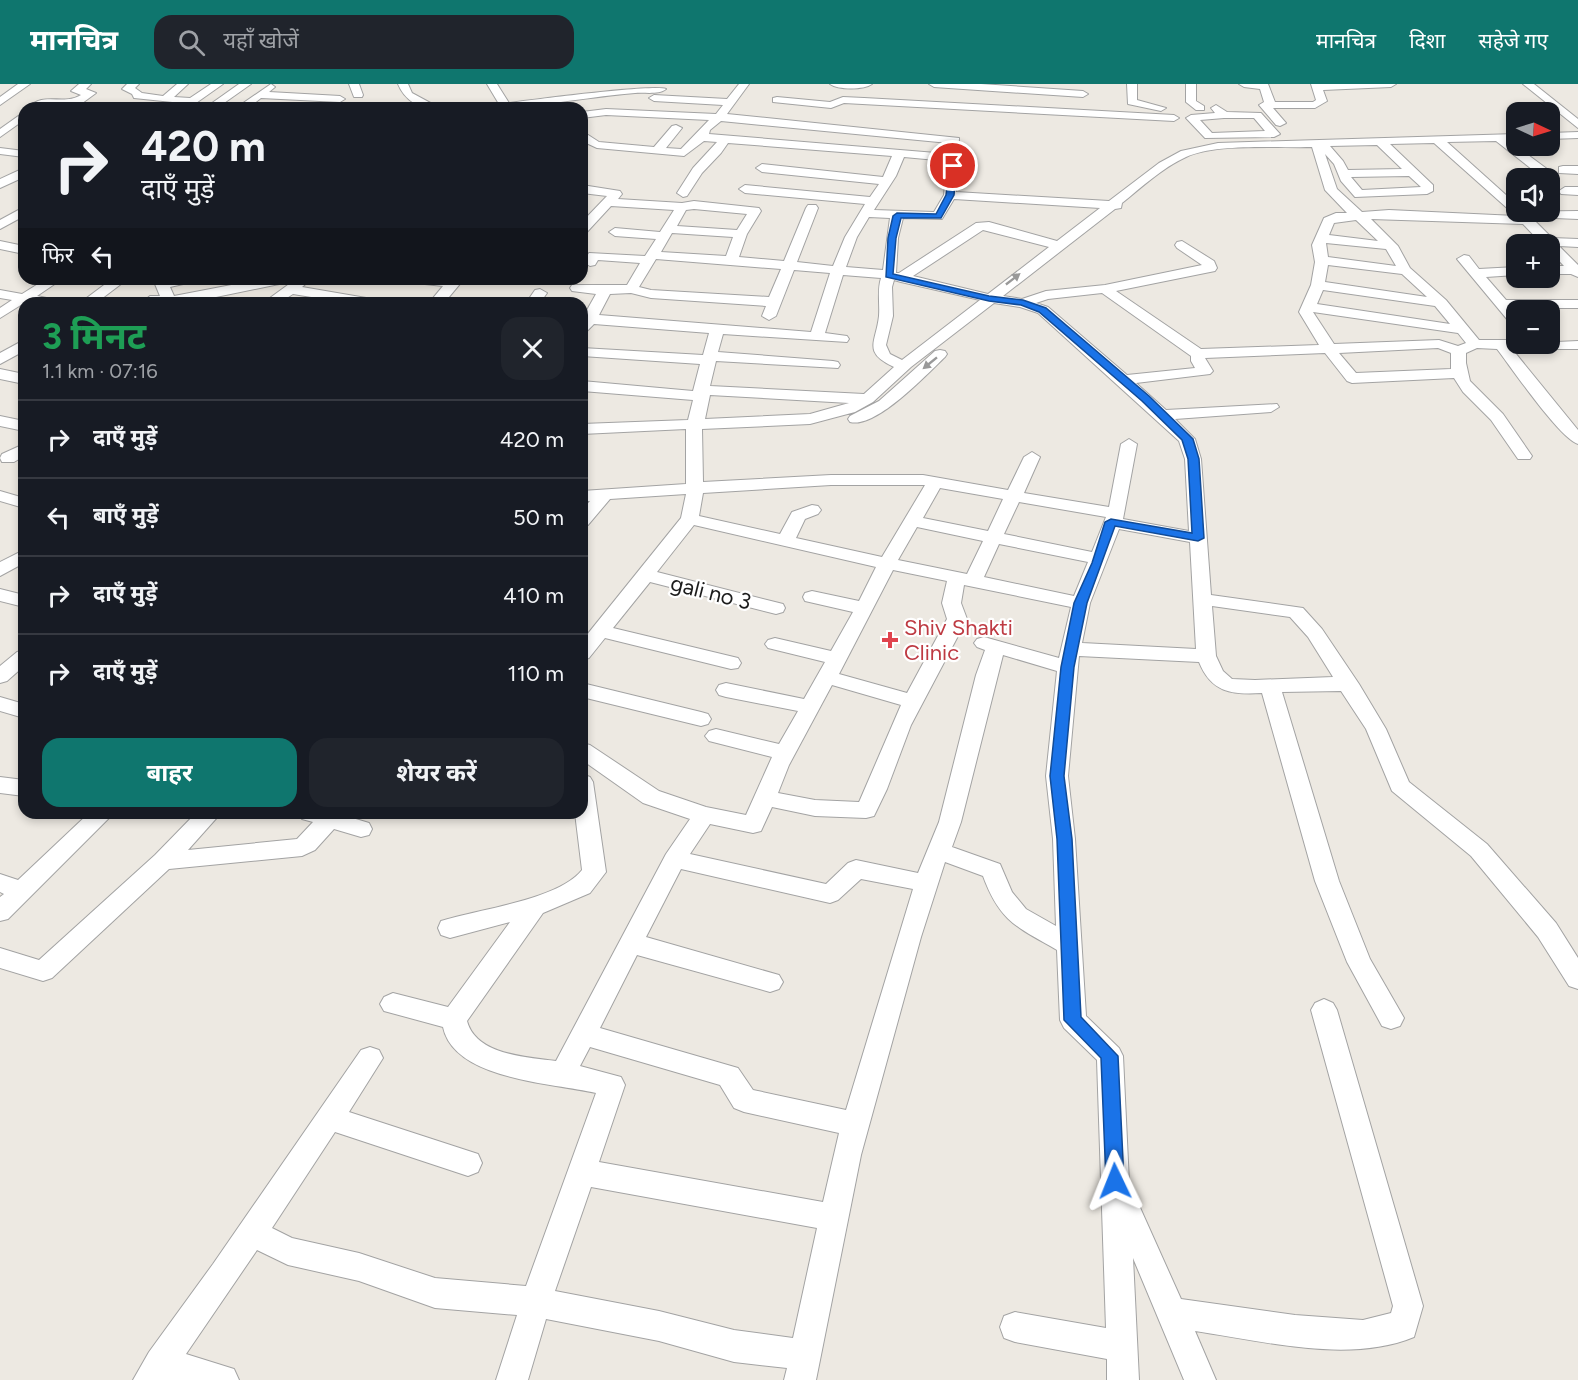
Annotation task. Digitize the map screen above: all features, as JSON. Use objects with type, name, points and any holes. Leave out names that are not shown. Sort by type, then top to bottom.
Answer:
[{"type":"street","points":[[0,94],[14,84]]},
{"type":"street","points":[[0,102],[25,84]]},
{"type":"street","points":[[80,102],[91,93],[76,91],[86,84]]},
{"type":"street","points":[[134,84],[127,89],[136,92],[138,96],[192,101],[218,84]]},
{"type":"street","points":[[165,99],[183,84]]},
{"type":"street","points":[[219,102],[246,84]]},
{"type":"street","points":[[354,84],[358,95]]},
{"type":"street","points":[[403,84],[408,95],[423,102]]},
{"type":"street","points":[[738,84],[744,84]]},
{"type":"street","points":[[657,151],[684,129],[719,117],[744,84]]},
{"type":"street","points":[[835,84],[867,84]]},
{"type":"street","points":[[934,84],[1084,89],[1082,101],[1125,103],[1132,102],[1132,84]]},
{"type":"street","points":[[1191,84],[1191,102],[1200,108],[1223,111],[1257,115],[1274,132],[1274,134],[1250,140],[1209,136],[1191,117],[1223,111],[1267,105],[1315,105],[1322,101],[1317,85],[1390,84]]},
{"type":"street","points":[[1244,84],[1263,85],[1267,105],[1292,135]]},
{"type":"street","points":[[1528,84],[1578,124]]},
{"type":"street","points":[[570,102],[632,87],[659,93],[729,102]]},
{"type":"street","points":[[758,121],[789,87]]},
{"type":"street","points":[[249,102],[267,90],[323,96]]},
{"type":"street","points":[[591,96],[604,106],[659,93]]},
{"type":"street","points":[[641,114],[645,104],[659,93]]},
{"type":"street","points":[[777,100],[831,105],[843,100],[864,101],[910,113],[1174,118],[1200,108]]},
{"type":"street","points":[[850,130],[861,117],[864,101]]},
{"type":"street","points":[[1125,103],[1174,118]]},
{"type":"street","points":[[588,114],[606,112],[719,117],[955,140],[950,195],[938,216],[864,213]]},
{"type":"street","points":[[902,134],[910,113]]},
{"type":"street","points":[[0,134],[18,120]]},
{"type":"street","points":[[616,124],[684,129],[725,138],[953,158]]},
{"type":"street","points":[[813,145],[822,126]]},
{"type":"street","points":[[588,141],[597,146],[625,140],[657,151],[681,154],[684,129]]},
{"type":"street","points":[[0,134],[18,134]]},
{"type":"street","points":[[588,439],[810,419],[849,410],[868,399],[903,366],[1006,301],[1057,245],[1170,160],[1194,145],[1292,135],[1380,142],[1499,138],[1506,140]]},
{"type":"street","points":[[1572,135],[1578,144]]},
{"type":"street","points":[[683,193],[697,171],[717,151],[725,138]]},
{"type":"street","points":[[1438,140],[1506,200]]},
{"type":"street","points":[[782,142],[741,194],[872,201]]},
{"type":"street","points":[[588,429],[815,428],[864,417],[885,404],[924,368],[1125,207],[1197,156],[1225,151],[1367,146],[1380,142]]},
{"type":"street","points":[[1321,147],[1339,163],[1351,187],[1359,194],[1427,190],[1429,188],[1380,142]]},
{"type":"street","points":[[1470,151],[1506,144]]},
{"type":"street","points":[[1321,147],[1331,190],[1390,246],[1407,271],[1441,303],[1475,344]]},
{"type":"street","points":[[0,159],[12,153]]},
{"type":"street","points":[[816,338],[837,270],[864,213],[894,171],[899,154]]},
{"type":"street","points":[[1527,156],[1539,168]]},
{"type":"street","points":[[762,168],[885,181]]},
{"type":"street","points":[[1563,170],[1578,170]]},
{"type":"street","points":[[1343,174],[1412,172]]},
{"type":"street","points":[[0,184],[18,174]]},
{"type":"street","points":[[588,195],[600,206],[633,204],[682,207],[694,205],[755,212],[741,234],[731,260]]},
{"type":"street","points":[[950,195],[1110,204],[1125,207]]},
{"type":"street","points":[[588,221],[600,206]]},
{"type":"street","points":[[632,289],[682,207]]},
{"type":"street","points":[[763,333],[812,208]]},
{"type":"street","points":[[0,213],[18,215]]},
{"type":"street","points":[[1459,373],[1352,378],[1329,349],[1306,312],[1318,285],[1322,260],[1319,245],[1328,221],[1336,217],[1506,213]]},
{"type":"street","points":[[1560,214],[1578,215]]},
{"type":"street","points":[[0,225],[18,216]]},
{"type":"street","points":[[895,277],[892,238],[897,216]]},
{"type":"street","points":[[1529,222],[1540,234]]},
{"type":"street","points":[[903,366],[884,357],[879,345],[886,316],[885,287],[895,277],[980,226],[988,226],[1057,245]]},
{"type":"street","points":[[615,232],[741,234]]},
{"type":"street","points":[[1322,238],[1390,246]]},
{"type":"street","points":[[1560,242],[1578,243]]},
{"type":"street","points":[[0,245],[18,249]]},
{"type":"street","points":[[1006,301],[1105,289],[1210,268],[1209,264],[1182,245]]},
{"type":"street","points":[[1560,254],[1574,267]]},
{"type":"street","points":[[590,262],[594,256],[731,260],[837,270],[895,277],[1043,310],[1124,380],[1187,439],[1193,459],[1206,656],[1214,675],[1227,685],[1349,684]]},
{"type":"street","points":[[1464,259],[1506,308]]},
{"type":"street","points":[[1322,260],[1407,271]]},
{"type":"street","points":[[1475,273],[1506,271]]},
{"type":"street","points":[[29,297],[46,285]]},
{"type":"street","points":[[95,297],[112,285]]},
{"type":"street","points":[[206,297],[281,285]]},
{"type":"street","points":[[275,297],[286,285]]},
{"type":"street","points":[[291,285],[345,297]]},
{"type":"street","points":[[441,297],[452,285]]},
{"type":"street","points":[[1318,285],[1441,303]]},
{"type":"street","points":[[577,288],[632,289],[651,294],[775,302]]},
{"type":"street","points":[[1105,289],[1177,342],[1198,354],[1439,344],[1459,351],[1475,344],[1506,344]]},
{"type":"street","points":[[588,320],[605,290]]},
{"type":"street","points":[[0,294],[18,297]]},
{"type":"street","points":[[3,313],[18,304]]},
{"type":"street","points":[[1503,304],[1578,304]]},
{"type":"street","points":[[1309,308],[1464,330]]},
{"type":"street","points":[[3,313],[18,314]]},
{"type":"street","points":[[588,323],[842,339]]},
{"type":"street","points":[[588,646],[690,519],[694,488],[694,430],[717,330]]},
{"type":"street","points":[[1501,344],[1522,369],[1542,400],[1578,439]]},
{"type":"street","points":[[1560,346],[1575,348]]},
{"type":"street","points":[[0,360],[18,348]]},
{"type":"street","points":[[1459,351],[1457,368],[1468,389],[1496,416],[1524,456]]},
{"type":"street","points":[[588,352],[833,365]]},
{"type":"street","points":[[1124,380],[1204,371],[1198,361],[1198,354]]},
{"type":"street","points":[[0,374],[18,378]]},
{"type":"street","points":[[588,386],[868,399]]},
{"type":"street","points":[[1162,415],[1271,407]]},
{"type":"street","points":[[0,421],[18,425]]},
{"type":"street","points":[[1123,1380],[1110,1056],[1073,1020],[1064,839],[1057,776],[1069,658],[1081,603],[1113,518],[1129,444]]},
{"type":"street","points":[[8,458],[18,452]]},
{"type":"street","points":[[765,798],[815,808],[866,810],[874,796],[901,726],[957,619],[951,609],[950,599],[993,537],[1032,457]]},
{"type":"street","points":[[588,496],[831,480],[936,481],[1015,495],[1198,538]]},
{"type":"street","points":[[588,754],[651,797],[704,815],[753,825],[785,753],[887,563],[936,481]]},
{"type":"street","points":[[588,514],[604,495]]},
{"type":"street","points":[[0,496],[18,501]]},
{"type":"street","points":[[785,541],[798,516],[812,510]]},
{"type":"street","points":[[690,519],[1081,603]]},
{"type":"street","points":[[911,520],[1099,558]]},
{"type":"street","points":[[0,553],[18,542]]},
{"type":"street","points":[[0,570],[18,559]]},
{"type":"street","name":"gali no 3","points":[[645,575],[776,608]]},
{"type":"street","points":[[0,595],[18,600]]},
{"type":"street","points":[[812,597],[864,608]]},
{"type":"street","points":[[1202,599],[1296,612],[1315,633],[1376,729],[1400,786],[1479,850],[1547,930],[1578,979]]},
{"type":"street","points":[[600,631],[730,663]]},
{"type":"street","points":[[775,644],[915,702]]},
{"type":"street","points":[[251,1232],[288,1251],[359,1267],[435,1293],[536,1302],[658,1326],[802,1367],[848,1155],[926,883],[950,822],[986,675],[990,644],[1069,658],[1206,656]]},
{"type":"street","points":[[0,676],[14,657]]},
{"type":"street","points":[[1270,686],[1328,881],[1359,962],[1391,1018]]},
{"type":"street","points":[[726,690],[810,707]]},
{"type":"street","points":[[588,692],[701,720]]},
{"type":"street","points":[[0,704],[18,709]]},
{"type":"street","points":[[716,736],[785,753]]},
{"type":"street","points":[[0,785],[18,787]]},
{"type":"street","points":[[563,1074],[675,859],[704,815]]},
{"type":"street","points":[[0,912],[11,887],[90,819]]},
{"type":"street","points":[[0,958],[43,971],[163,861],[204,819]]},
{"type":"street","points":[[163,861],[302,847],[307,844],[318,819]]},
{"type":"street","points":[[329,819],[362,829]]},
{"type":"street","points":[[450,928],[535,906],[582,887],[594,872],[587,819]]},
{"type":"street","points":[[939,850],[992,870],[1002,896],[1018,916],[1070,945]]},
{"type":"street","points":[[675,859],[830,894],[856,869],[926,883]]},
{"type":"street","points":[[454,1019],[535,906]]},
{"type":"street","points":[[631,943],[770,982]]},
{"type":"street","points":[[393,1004],[454,1019]]},
{"type":"street","points":[[1171,1313],[1295,1330],[1363,1335],[1404,1326],[1408,1306],[1324,1010]]},
{"type":"street","points":[[454,1019],[459,1038],[478,1053],[509,1065],[612,1084],[536,1302],[512,1380]]},
{"type":"street","points":[[583,1034],[729,1076],[744,1100],[857,1125]]},
{"type":"street","points":[[223,1380],[155,1371],[224,1274],[370,1058]]},
{"type":"street","points":[[329,1118],[468,1163]]},
{"type":"street","points":[[581,1172],[835,1218]]},
{"type":"street","points":[[1115,1181],[1200,1380]]},
{"type":"street","points":[[1015,1327],[1121,1346]]},
{"type":"place","name":"Shiv Shakti Clinic","points":[[890,640]]},
{"type":"route","points":[[953,166],[950,195],[938,216],[897,216],[897,223],[893,230],[889,275],[989,298],[1023,303],[1043,310],[1075,336],[1187,439],[1193,459],[1198,538],[1111,522],[1098,563],[1081,603],[1067,667],[1057,776],[1064,839],[1073,1020],[1110,1056],[1115,1181]]}]
